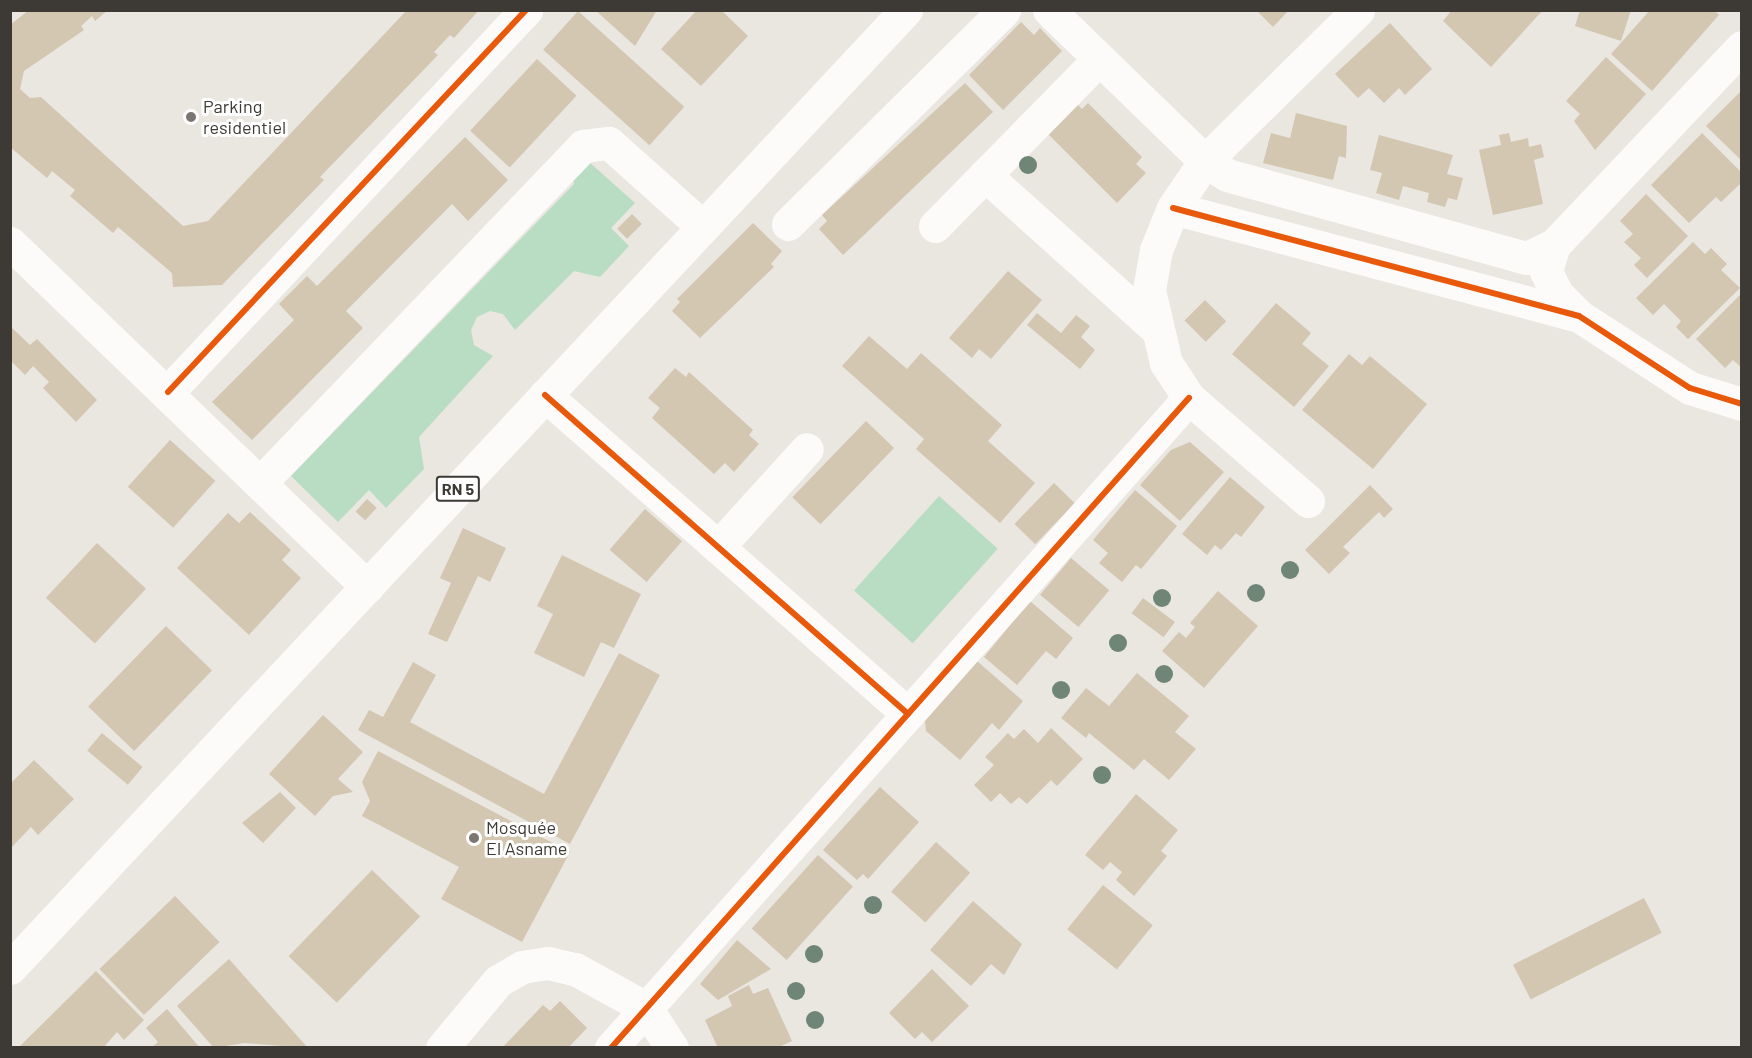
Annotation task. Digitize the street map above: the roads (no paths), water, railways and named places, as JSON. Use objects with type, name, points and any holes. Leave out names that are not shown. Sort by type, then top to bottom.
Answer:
[{"type":"street","points":[[168,392],[526,10]]},
{"type":"street","name":"RN 5","points":[[10,968],[906,10]]},
{"type":"street","points":[[788,224],[1004,10]]},
{"type":"street","points":[[1049,10],[1205,162],[1227,175],[1527,258],[1554,245],[1742,47]]},
{"type":"street","points":[[1308,501],[1189,398],[1166,363],[1149,290],[1156,250],[1173,208],[1205,162],[1358,10]]},
{"type":"street","points":[[935,226],[1099,59]]},
{"type":"street","points":[[260,483],[583,146],[609,142],[630,157],[702,227]]},
{"type":"street","points":[[985,175],[1158,330]]},
{"type":"street","points":[[1173,208],[1579,316]]},
{"type":"street","points":[[10,243],[168,392],[367,587]]},
{"type":"street","points":[[1554,245],[1546,271],[1557,294],[1579,316],[1689,388],[1742,404]]},
{"type":"street","points":[[545,395],[908,714]]},
{"type":"street","points":[[611,1047],[1189,398]]},
{"type":"street","points":[[718,547],[807,449]]},
{"type":"street","points":[[442,1047],[498,981],[522,967],[548,963],[575,969],[646,1008],[672,1047]]},
{"type":"place","name":"Parking residentiel","points":[[191,117]]},
{"type":"place","name":"Mosquée El Asname","points":[[474,838]]}]
